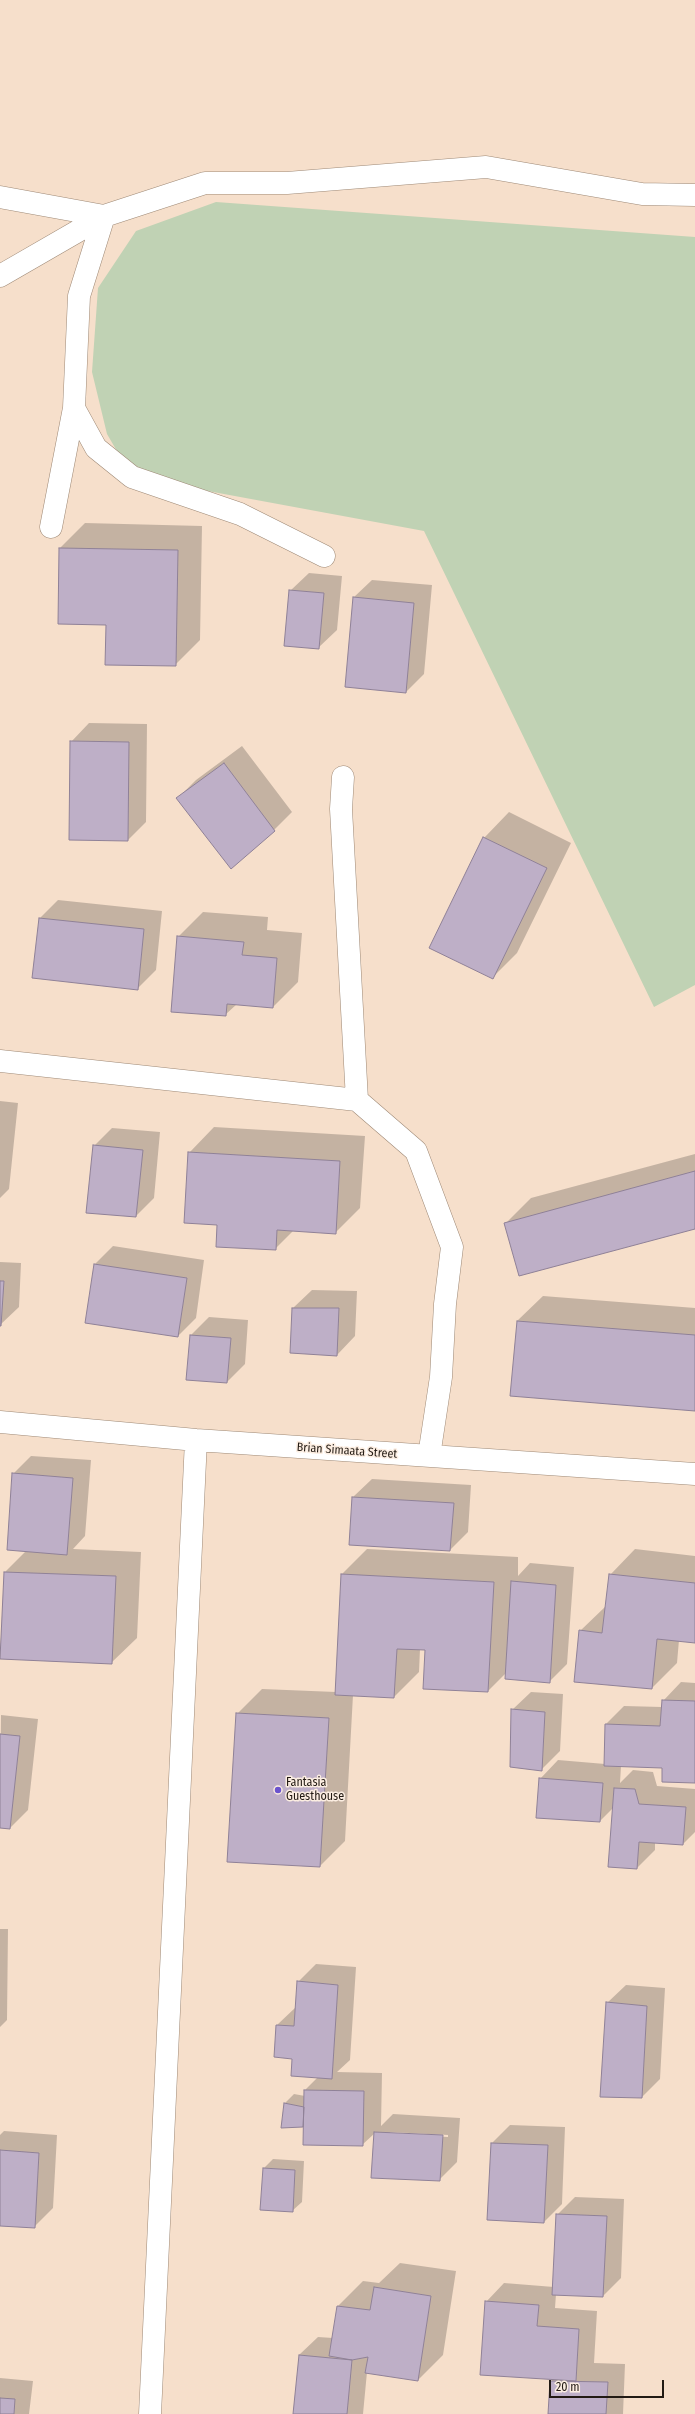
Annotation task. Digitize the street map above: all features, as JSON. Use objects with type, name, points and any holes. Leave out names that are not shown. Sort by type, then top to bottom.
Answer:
[{"type":"street","points":[[0,276],[104,216],[205,183],[287,183],[486,167],[642,194],[695,195]]},
{"type":"street","points":[[0,197],[104,216]]},
{"type":"street","points":[[51,527],[74,408],[79,296],[104,216]]},
{"type":"street","points":[[74,408],[96,448],[132,477],[240,514],[324,556]]},
{"type":"street","points":[[343,777],[341,809],[357,1100]]},
{"type":"street","points":[[0,1061],[357,1100],[416,1151],[452,1247],[445,1304],[441,1378],[429,1456]]},
{"type":"street","name":"Brian Simaata Street","points":[[0,1422],[196,1440],[695,1474]]},
{"type":"street","points":[[150,2414],[196,1440]]},
{"type":"green space","points":[[216,202],[695,237],[695,985],[654,1007],[424,531],[132,477],[107,434],[92,372],[98,288],[136,231]]},
{"type":"building","points":[[59,548],[178,550],[176,666],[105,665],[106,625],[58,624]]},
{"type":"building","points":[[289,590],[324,593],[319,649],[284,646]]},
{"type":"building","points":[[353,597],[414,603],[406,693],[345,687]]},
{"type":"building","points":[[70,741],[129,742],[128,841],[69,840]]},
{"type":"building","points":[[224,763],[275,831],[231,869],[176,798]]},
{"type":"building","points":[[483,837],[547,868],[493,979],[429,948]]},
{"type":"building","points":[[39,918],[144,929],[138,990],[32,978]]},
{"type":"building","points":[[177,936],[244,942],[242,955],[277,958],[273,1008],[227,1004],[226,1016],[171,1012]]},
{"type":"building","points":[[93,1145],[143,1150],[136,1217],[86,1213]]},
{"type":"building","points":[[188,1152],[340,1161],[336,1234],[277,1230],[276,1250],[216,1247],[217,1225],[184,1223]]},
{"type":"building","points":[[695,1171],[695,1229],[519,1276],[504,1223]]},
{"type":"building","points":[[94,1264],[187,1278],[178,1337],[85,1323]]},
{"type":"building","points":[[0,1281],[4,1281],[1,1326],[0,1326]]},
{"type":"building","points":[[292,1308],[339,1308],[337,1356],[290,1353]]},
{"type":"building","points":[[517,1321],[695,1335],[695,1411],[510,1396]]},
{"type":"building","points":[[190,1335],[231,1338],[227,1383],[186,1380]]},
{"type":"building","points":[[12,1473],[73,1478],[67,1555],[7,1550]]},
{"type":"building","points":[[352,1497],[454,1503],[450,1551],[349,1545]]},
{"type":"building","points":[[4,1572],[116,1576],[112,1664],[0,1659]]},
{"type":"building","points":[[341,1574],[494,1582],[488,1692],[423,1689],[425,1650],[397,1649],[394,1698],[335,1695]]},
{"type":"building","points":[[609,1574],[695,1583],[695,1643],[657,1639],[652,1689],[574,1682],[579,1630],[602,1633]]},
{"type":"building","points":[[511,1581],[556,1585],[550,1683],[505,1679]]},
{"type":"building","points":[[662,1700],[695,1701],[695,1783],[662,1782],[662,1768],[604,1766],[605,1724],[660,1726]]},
{"type":"building","points":[[511,1709],[545,1712],[542,1771],[510,1767]]},
{"type":"building","name":"Fantasia Guesthouse","points":[[236,1713],[329,1718],[320,1867],[227,1862]]},
{"type":"building","points":[[0,1734],[20,1736],[10,1829],[0,1828]]},
{"type":"building","points":[[539,1778],[603,1783],[600,1822],[536,1818]]},
{"type":"building","points":[[614,1788],[635,1789],[639,1804],[686,1807],[683,1845],[639,1842],[637,1869],[608,1867]]},
{"type":"building","points":[[297,1981],[338,1985],[332,2079],[291,2076],[292,2059],[274,2057],[276,2025],[294,2026]]},
{"type":"building","points":[[606,2002],[647,2006],[642,2098],[600,2097]]},
{"type":"building","points":[[304,2090],[364,2091],[363,2146],[303,2145]]},
{"type":"building","points":[[284,2103],[304,2107],[303,2127],[281,2128]]},
{"type":"building","points":[[374,2132],[443,2135],[440,2181],[371,2178]]},
{"type":"building","points":[[491,2143],[548,2145],[544,2223],[487,2220]]},
{"type":"building","points":[[0,2150],[39,2153],[35,2228],[0,2226]]},
{"type":"building","points":[[263,2168],[295,2170],[293,2212],[260,2210]]},
{"type":"building","points":[[556,2214],[607,2216],[603,2297],[552,2295]]},
{"type":"building","points":[[374,2287],[431,2296],[418,2381],[365,2373],[368,2357],[352,2360],[329,2356],[337,2306],[370,2310]]},
{"type":"building","points":[[485,2301],[539,2305],[537,2326],[579,2329],[576,2381],[480,2375]]},
{"type":"building","points":[[299,2355],[352,2360],[347,2414],[293,2414]]},
{"type":"building","points":[[550,2381],[608,2382],[606,2414],[548,2414]]},
{"type":"building","points":[[0,2398],[15,2399],[14,2414],[0,2414]]},
{"type":"place","name":"Fantasia Guesthouse","points":[[278,1790]]}]
